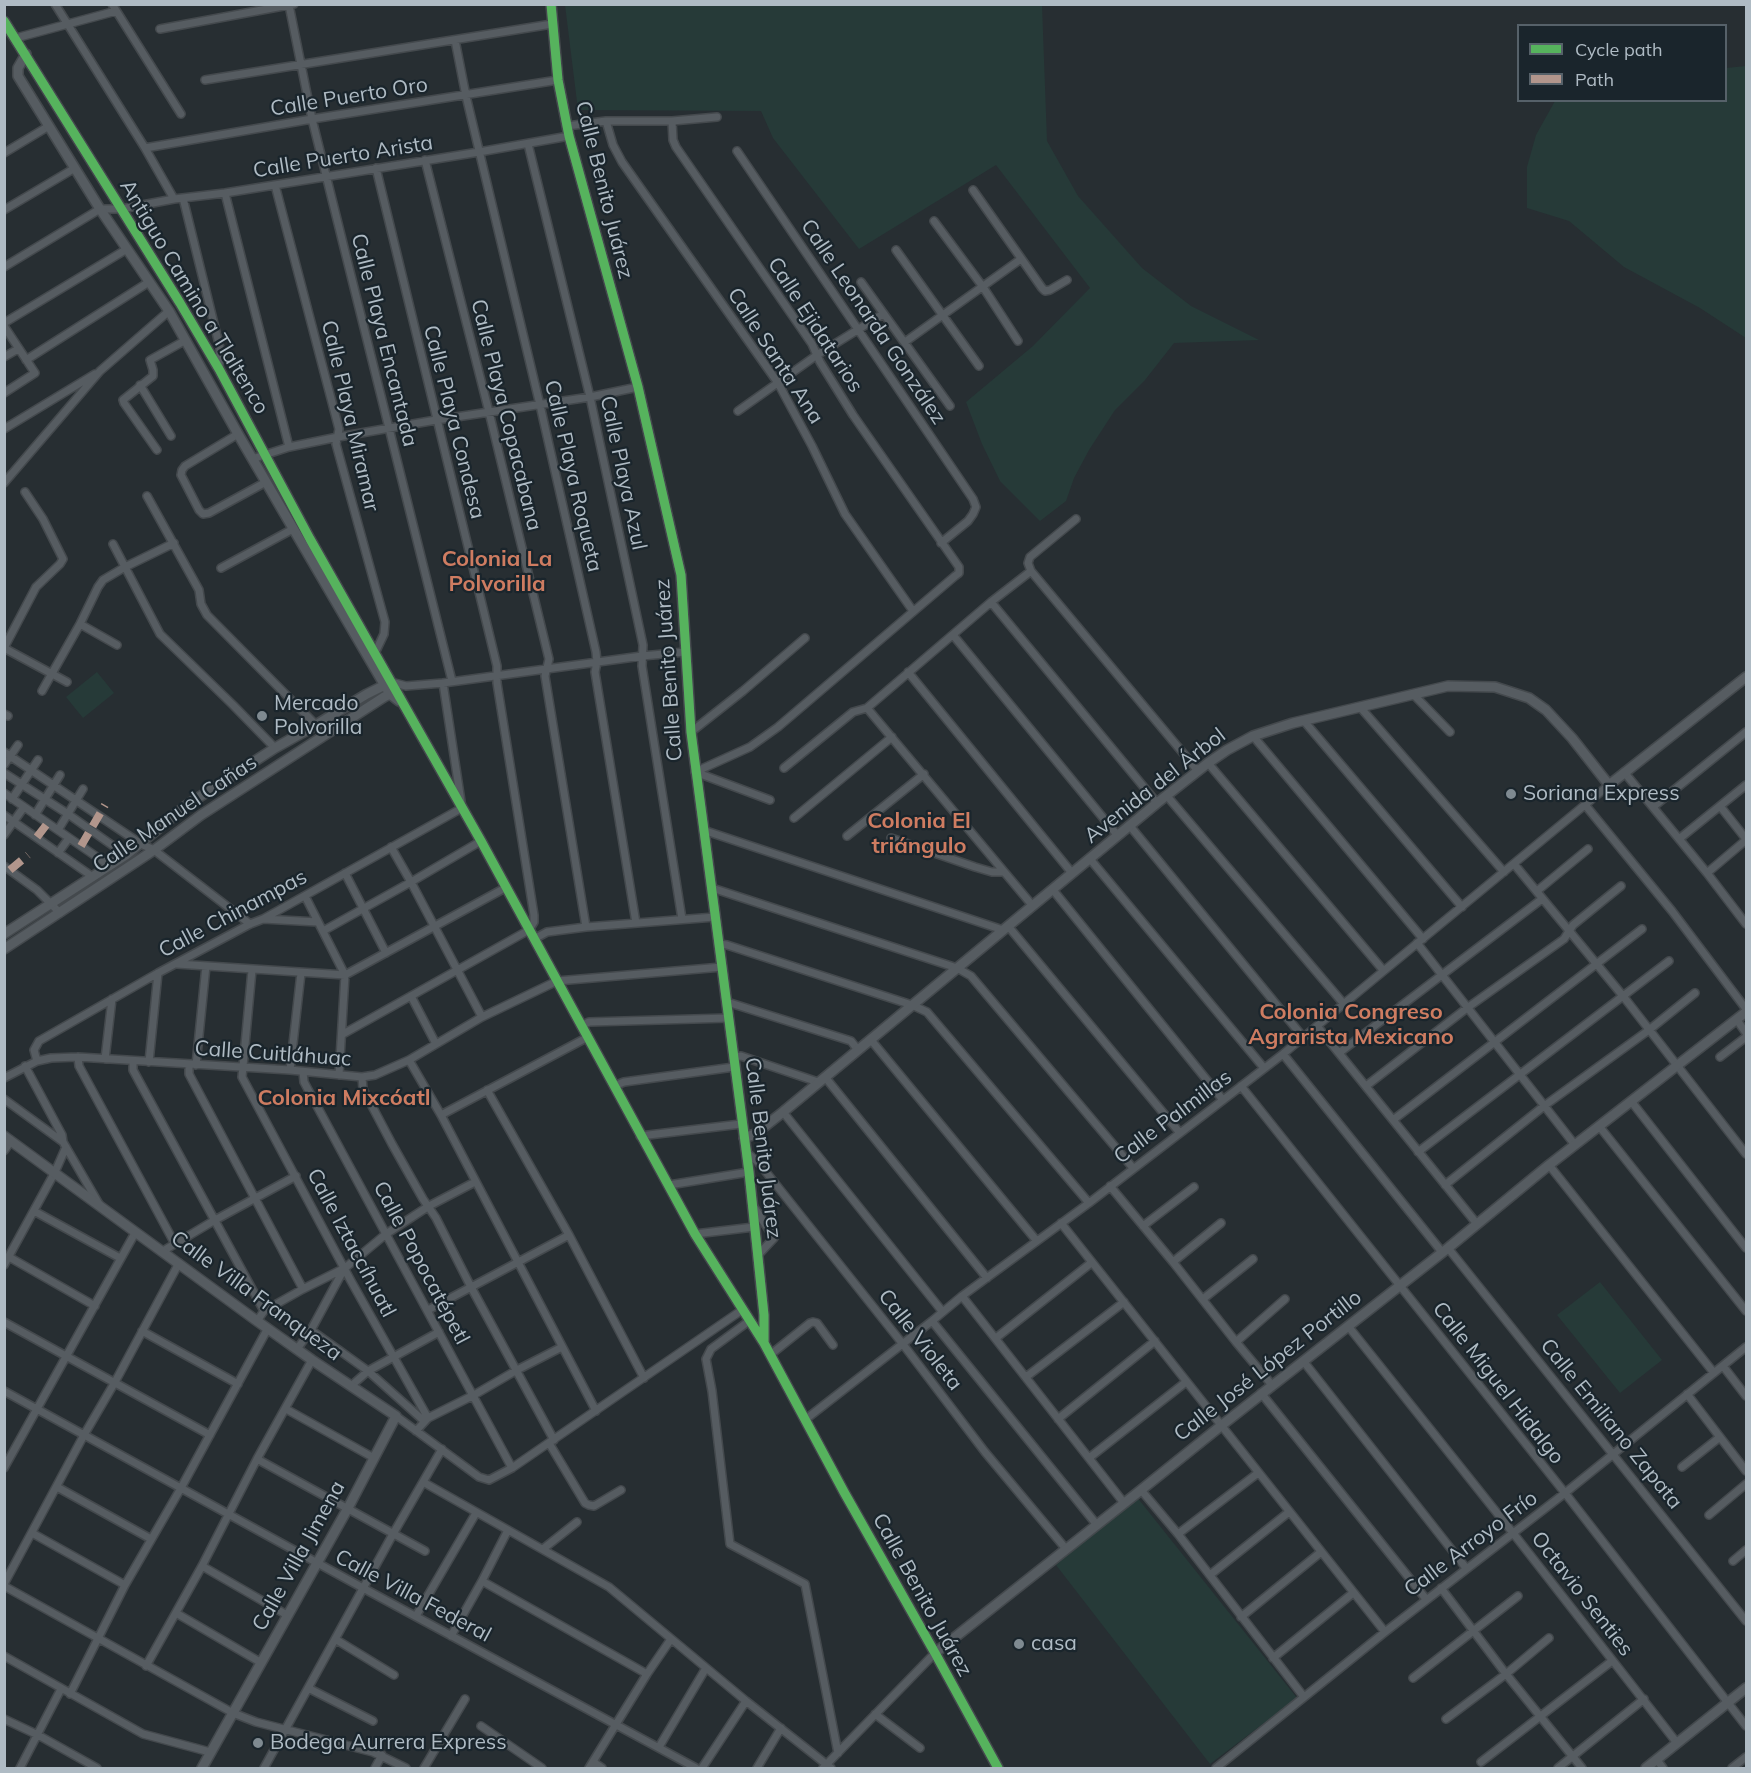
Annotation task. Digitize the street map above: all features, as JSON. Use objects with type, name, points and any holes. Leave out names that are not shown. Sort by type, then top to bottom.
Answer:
[{"type":"street","points":[[55,4],[174,199]]},
{"type":"street","name":"Calle Benito Juárez","points":[[551,4],[558,80],[568,131],[638,387],[681,574],[695,772],[749,1172],[764,1315],[764,1343]]},
{"type":"street","points":[[160,29],[292,5]]},
{"type":"street","name":"Calle Playa Encantada","points":[[292,5],[301,64],[325,176],[452,681]]},
{"type":"street","points":[[16,38],[114,8],[181,114]]},
{"type":"street","name":"Antiguo Camino a Tlaltenco","points":[[4,21],[219,369],[264,454],[306,542],[345,610],[375,653],[390,688]]},
{"type":"street","points":[[205,80],[552,24]]},
{"type":"street","name":"Calle Playa Roqueta","points":[[455,40],[466,96],[596,652],[595,672],[636,923]]},
{"type":"street","points":[[26,54],[18,68],[18,76],[100,209],[169,311],[293,529],[306,542]]},
{"type":"street","name":"Calle Puerto Oro","points":[[144,148],[558,80]]},
{"type":"street","points":[[568,131],[606,122],[672,122],[717,117]]},
{"type":"street","name":"Calle Santa Ana","points":[[606,122],[622,162],[777,383],[812,446],[845,514],[913,611]]},
{"type":"street","name":"Calle Ejidatarios","points":[[672,122],[673,140],[676,147],[812,344],[853,415],[959,567],[959,573],[913,611]]},
{"type":"street","points":[[4,153],[49,126]]},
{"type":"street","name":"Calle Puerto Arista","points":[[100,209],[121,209],[528,144],[568,131]]},
{"type":"street","name":"Calle Playa Azul","points":[[528,144],[590,397],[642,645],[642,666],[682,919]]},
{"type":"street","name":"Calle Leonarda González","points":[[737,151],[973,499],[976,507],[968,521],[941,543]]},
{"type":"street","name":"Calle Playa Copacabana","points":[[425,160],[549,659],[545,676],[586,927]]},
{"type":"street","points":[[4,210],[75,168]]},
{"type":"street","name":"Calle Playa Condesa","points":[[376,168],[498,675],[497,683],[534,905],[532,935]]},
{"type":"street","name":"Calle Playa Miramar","points":[[275,185],[339,429],[336,444],[385,622],[384,634],[375,653]]},
{"type":"street","points":[[973,190],[1042,288],[1046,291],[1050,290],[1067,280]]},
{"type":"street","points":[[225,193],[289,447]]},
{"type":"street","points":[[183,198],[220,348],[219,369]]},
{"type":"street","points":[[4,267],[100,209]]},
{"type":"street","points":[[934,220],[1018,340]]},
{"type":"street","points":[[4,393],[35,373],[4,324],[127,249]]},
{"type":"street","points":[[896,250],[980,366]]},
{"type":"street","points":[[905,342],[1021,259]]},
{"type":"street","points":[[26,360],[149,282]]},
{"type":"street","points":[[861,282],[950,406]]},
{"type":"street","points":[[4,483],[100,371],[169,311]]},
{"type":"street","points":[[738,411],[883,314]]},
{"type":"street","points":[[157,450],[124,403],[124,398],[153,376],[150,360],[186,340]]},
{"type":"street","points":[[4,357],[18,349]]},
{"type":"street","points":[[4,429],[100,371]]},
{"type":"street","points":[[140,385],[171,436]]},
{"type":"street","points":[[252,459],[289,447],[338,437],[590,397],[638,387]]},
{"type":"street","points":[[238,434],[182,470],[180,475],[199,510],[203,514],[209,513],[266,482]]},
{"type":"street","points":[[25,492],[43,519],[63,559],[36,587],[4,648],[67,682]]},
{"type":"street","points":[[147,496],[199,590],[201,604],[207,615],[316,725]]},
{"type":"street","points":[[1076,519],[1030,557],[1028,564],[1031,571],[1198,771]]},
{"type":"street","points":[[221,568],[293,529]]},
{"type":"street","points":[[42,691],[103,580],[174,543]]},
{"type":"street","points":[[113,544],[160,634],[275,748]]},
{"type":"street","points":[[784,768],[853,712],[867,708],[991,602],[1031,571]]},
{"type":"street","points":[[991,602],[1157,803]]},
{"type":"street","points":[[345,610],[390,688],[686,652]]},
{"type":"street","points":[[695,772],[750,747],[778,727],[913,611]]},
{"type":"street","points":[[80,624],[117,645]]},
{"type":"street","points":[[953,635],[1118,836]]},
{"type":"street","points":[[691,732],[805,638]]},
{"type":"street","points":[[908,672],[1072,873]]},
{"type":"street","points":[[1609,785],[1746,677]]},
{"type":"street","points":[[442,683],[462,808]]},
{"type":"street","name":"Avenida del Árbol","points":[[744,1138],[755,1134],[783,1112],[1032,905],[1208,763],[1227,750],[1272,728],[1448,686],[1495,687],[1530,698],[1546,710],[1572,738],[1609,785]]},
{"type":"street","name":"Calle Benito Juárez","points":[[390,688],[402,704],[481,841],[695,1234],[764,1343],[843,1492],[998,1768]]},
{"type":"street","name":"Calle Manuel Cañas","points":[[4,934],[110,866],[141,844],[187,805],[275,748],[390,688]]},
{"type":"street","name":"Calle Manuel Cañas","points":[[4,949],[154,850],[201,815],[390,688]]},
{"type":"street","points":[[1413,694],[1450,732]]},
{"type":"street","points":[[1360,707],[1504,872]]},
{"type":"street","points":[[867,708],[1032,905]]},
{"type":"street","points":[[1304,720],[1462,907]]},
{"type":"street","points":[[1653,807],[1746,732]]},
{"type":"street","points":[[1253,736],[1420,941],[1467,1008],[1575,1145]]},
{"type":"street","points":[[794,818],[892,737]]},
{"type":"street","points":[[4,765],[8,754],[18,745]]},
{"type":"street","points":[[8,754],[141,844],[154,850],[250,924]]},
{"type":"street","points":[[12,799],[38,760]]},
{"type":"street","points":[[1208,763],[1383,970]]},
{"type":"street","points":[[695,772],[770,800]]},
{"type":"street","points":[[1624,772],[1746,924]]},
{"type":"street","points":[[4,773],[126,855]]},
{"type":"street","points":[[847,836],[924,774]]},
{"type":"street","points":[[35,815],[60,775]]},
{"type":"street","name":"Calle Palmillas","points":[[806,1419],[942,1311],[1089,1203],[1283,1054],[1609,785]]},
{"type":"street","points":[[1679,839],[1746,785]]},
{"type":"street","points":[[58,830],[83,789]]},
{"type":"street","points":[[4,794],[110,866]]},
{"type":"street","points":[[1167,796],[1343,1003]]},
{"type":"street","points":[[1586,806],[1672,911],[1746,1010]]},
{"type":"street","points":[[1707,873],[1746,840],[1720,806]]},
{"type":"street","points":[[4,835],[24,807]]},
{"type":"street","name":"Calle Chinampas","points":[[37,1061],[34,1050],[39,1041],[158,973],[263,919],[462,808]]},
{"type":"street","points":[[4,815],[93,877]]},
{"type":"street","points":[[1130,826],[1303,1037]]},
{"type":"street","points":[[703,830],[1006,928],[1180,1133]]},
{"type":"street","points":[[58,853],[69,838]]},
{"type":"street","points":[[891,838],[975,867],[992,872],[1004,872]]},
{"type":"street","points":[[323,931],[481,841]]},
{"type":"street","points":[[391,848],[482,1017]]},
{"type":"street","points":[[1537,891],[1588,849]]},
{"type":"street","points":[[1090,859],[1264,1068]]},
{"type":"street","points":[[1514,864],[1623,996],[1746,1154]]},
{"type":"street","points":[[4,866],[37,890],[60,913]]},
{"type":"street","points":[[345,873],[386,953]]},
{"type":"street","points":[[1366,1086],[1467,1008],[1564,939],[1573,925],[1621,886]]},
{"type":"street","points":[[177,964],[345,975],[506,888]]},
{"type":"street","points":[[712,888],[957,968],[971,976],[1132,1168]]},
{"type":"street","points":[[1053,890],[1223,1100]]},
{"type":"street","points":[[305,896],[345,975],[339,1075]]},
{"type":"street","points":[[1339,1053],[1542,899]]},
{"type":"street","points":[[343,1034],[457,971],[532,935],[586,927],[715,917]]},
{"type":"street","points":[[263,919],[318,922]]},
{"type":"street","points":[[1393,1120],[1642,929]]},
{"type":"street","points":[[719,944],[912,1005],[927,1012],[1089,1203]]},
{"type":"street","points":[[1418,1152],[1669,961]]},
{"type":"street","points":[[206,966],[193,1065],[189,1074],[303,1289]]},
{"type":"street","points":[[557,981],[722,967]]},
{"type":"street","points":[[242,1067],[252,970]]},
{"type":"street","points":[[149,1062],[158,973]]},
{"type":"street","points":[[290,1071],[301,973]]},
{"type":"street","name":"Calle Cuitláhuac","points":[[4,1078],[37,1061],[78,1057],[362,1077],[375,1075],[409,1060],[482,1017],[557,981]]},
{"type":"street","points":[[1445,1185],[1544,1106],[1649,1030],[1695,993]]},
{"type":"street","points":[[411,996],[436,1044]]},
{"type":"street","points":[[105,1059],[112,999]]},
{"type":"street","points":[[727,1002],[851,1041],[858,1050]]},
{"type":"street","name":"Calle José López Portillo","points":[[827,1767],[935,1653],[1445,1250],[1549,1165],[1737,1020],[1746,1010]]},
{"type":"street","points":[[581,1026],[590,1022],[729,1018]]},
{"type":"street","points":[[1719,1057],[1746,1035],[1737,1020]]},
{"type":"street","points":[[1317,1026],[1477,1224]]},
{"type":"street","points":[[441,1115],[588,1037]]},
{"type":"street","points":[[872,1040],[1036,1240]]},
{"type":"street","name":"Calle Emiliano Zapata","points":[[1283,1054],[1614,1454],[1746,1621]]},
{"type":"street","points":[[734,1056],[741,1056],[822,1080],[987,1278]]},
{"type":"street","points":[[78,1057],[79,1066],[175,1244]]},
{"type":"street","points":[[409,1060],[441,1115],[596,1411]]},
{"type":"street","points":[[133,1061],[132,1070],[264,1311]]},
{"type":"street","points":[[25,1066],[100,1206]]},
{"type":"street","name":"Calle Iztaccíhuatl","points":[[242,1067],[242,1077],[426,1420]]},
{"type":"street","points":[[614,1086],[624,1082],[734,1067]]},
{"type":"street","name":"Calle Popocatépetl","points":[[303,1072],[304,1082],[512,1468]]},
{"type":"street","points":[[362,1077],[363,1089],[517,1370],[551,1442],[585,1503],[594,1506],[621,1490]]},
{"type":"street","name":"Calle Miguel Hidalgo","points":[[1241,1086],[1746,1726]]},
{"type":"street","points":[[487,1090],[569,1235],[644,1378]]},
{"type":"street","points":[[4,1099],[65,1144]]},
{"type":"street","points":[[1631,1101],[1746,1248]]},
{"type":"street","points":[[783,1112],[942,1311]]},
{"type":"street","points":[[640,1136],[741,1124]]},
{"type":"street","points":[[1599,1126],[1746,1311]]},
{"type":"street","points":[[4,1151],[8,1138]]},
{"type":"street","name":"Calle Villa Franqueza","points":[[8,1138],[257,1321],[396,1416],[479,1477],[489,1480],[512,1468]]},
{"type":"street","points":[[4,1265],[55,1172],[65,1144]]},
{"type":"street","name":"Calle Violeta","points":[[746,1152],[758,1162],[902,1343],[985,1452],[1066,1549]]},
{"type":"street","points":[[1549,1165],[1714,1373]]},
{"type":"street","points":[[669,1185],[749,1172]]},
{"type":"street","points":[[163,1251],[296,1176]]},
{"type":"street","points":[[257,1321],[264,1311],[345,1268],[386,1234],[429,1206],[475,1182]]},
{"type":"street","points":[[1110,1186],[1272,1385]]},
{"type":"street","points":[[1143,1226],[1194,1186]]},
{"type":"street","points":[[751,1203],[774,1238],[758,1255]]},
{"type":"street","points":[[34,1211],[120,1258]]},
{"type":"street","points":[[1061,1223],[1385,1632]]},
{"type":"street","points":[[1173,1262],[1221,1223]]},
{"type":"street","points":[[695,1234],[754,1227]]},
{"type":"street","points":[[4,1468],[135,1233]]},
{"type":"street","points":[[428,1310],[569,1235]]},
{"type":"street","points":[[9,1257],[95,1306]]},
{"type":"street","points":[[1203,1299],[1253,1258]]},
{"type":"street","points":[[179,1263],[4,1585],[233,1713],[256,1722],[373,1752],[406,1768]]},
{"type":"street","points":[[996,1338],[1091,1263]]},
{"type":"street","points":[[297,1349],[311,1330],[345,1268]]},
{"type":"street","points":[[962,1296],[1124,1503]]},
{"type":"street","points":[[1236,1342],[1285,1299]]},
{"type":"street","points":[[1026,1377],[1124,1302]]},
{"type":"street","points":[[512,1468],[742,1310]]},
{"type":"street","points":[[749,1321],[711,1349],[706,1359],[712,1391],[730,1544],[805,1584],[838,1753]]},
{"type":"street","points":[[932,1321],[1097,1525]]},
{"type":"street","points":[[4,1322],[210,1435]]},
{"type":"street","points":[[770,1355],[813,1322],[833,1345]]},
{"type":"street","name":"Octavio Senties","points":[[1348,1326],[1677,1743]]},
{"type":"street","points":[[70,1694],[125,1585],[268,1328]]},
{"type":"street","points":[[311,1330],[368,1371],[426,1420]]},
{"type":"street","points":[[142,1331],[238,1384]]},
{"type":"street","points":[[351,1386],[368,1371],[439,1332]]},
{"type":"street","points":[[1058,1419],[1155,1341]]},
{"type":"street","points":[[416,1431],[426,1420],[562,1347]]},
{"type":"street","name":"Calle Arroyo Frío","points":[[1216,1768],[1746,1347]]},
{"type":"street","points":[[146,1666],[312,1360]]},
{"type":"street","points":[[1304,1362],[1466,1568]]},
{"type":"street","points":[[1723,1366],[1746,1395]]},
{"type":"street","points":[[1089,1458],[1186,1382]]},
{"type":"street","name":"Calle Villa Federal","points":[[4,1391],[696,1768]]},
{"type":"street","points":[[1261,1394],[1426,1599]]},
{"type":"street","points":[[1687,1394],[1746,1471]]},
{"type":"street","points":[[286,1409],[374,1458]]},
{"type":"street","name":"Calle Villa Jimena","points":[[202,1768],[348,1508],[396,1416]]},
{"type":"street","points":[[1682,1467],[1720,1437]]},
{"type":"street","points":[[264,1768],[393,1533],[442,1449]]},
{"type":"street","points":[[257,1459],[425,1551]]},
{"type":"street","points":[[1178,1534],[1258,1473]]},
{"type":"street","points":[[423,1482],[609,1587],[827,1767]]},
{"type":"street","points":[[1709,1515],[1746,1484]]},
{"type":"street","points":[[57,1487],[151,1539]]},
{"type":"street","points":[[1142,1490],[1304,1698]]},
{"type":"street","points":[[1210,1575],[1289,1512]]},
{"type":"street","points":[[416,1616],[476,1513]]},
{"type":"street","points":[[543,1549],[577,1522]]},
{"type":"street","points":[[451,1636],[508,1530]]},
{"type":"street","points":[[32,1533],[125,1585]]},
{"type":"street","points":[[1733,1561],[1746,1550]]},
{"type":"street","points":[[1241,1617],[1321,1552]]},
{"type":"street","points":[[202,1566],[287,1615]]},
{"type":"street","points":[[482,1581],[647,1674]]},
{"type":"street","points":[[1441,1588],[1506,1674],[1582,1768]]},
{"type":"street","points":[[1273,1658],[1353,1593]]},
{"type":"street","points":[[1413,1678],[1518,1596]]},
{"type":"street","points":[[176,1612],[260,1662]]},
{"type":"street","points":[[1446,1719],[1549,1638]]},
{"type":"street","points":[[335,1639],[394,1675]]},
{"type":"street","points":[[602,1768],[591,1766],[671,1639]]},
{"type":"street","points":[[4,1656],[143,1734],[210,1752]]},
{"type":"street","points":[[1481,1762],[1612,1661]]},
{"type":"street","points":[[659,1747],[706,1668]]},
{"type":"street","points":[[308,1688],[373,1721]]},
{"type":"street","points":[[1646,1768],[1746,1688]]},
{"type":"street","points":[[20,1768],[61,1689]]},
{"type":"street","points":[[424,1768],[465,1699]]},
{"type":"street","points":[[1558,1768],[1644,1699]]},
{"type":"street","points":[[702,1768],[746,1701]]},
{"type":"street","points":[[875,1714],[920,1748]]},
{"type":"street","points":[[4,1719],[97,1768]]},
{"type":"street","points":[[481,1726],[542,1768]]},
{"type":"street","points":[[757,1768],[781,1728]]},
{"type":"street","points":[[375,1768],[382,1755]]},
{"type":"street","points":[[1732,1768],[1746,1757]]},
{"type":"street","points":[[1657,1760],[1663,1768]]},
{"type":"green space","points":[[565,5],[1042,5],[1047,141],[1078,196],[1142,268],[1191,306],[1259,340],[1174,343],[1145,380],[1115,410],[1089,450],[1074,478],[1066,501],[1040,521],[1000,481],[982,444],[966,402],[1033,346],[1090,288],[996,165],[859,249],[773,138],[761,111],[578,110]]},
{"type":"green space","points":[[1746,66],[1746,338],[1700,308],[1624,267],[1569,221],[1527,208],[1527,167],[1536,135],[1554,102],[1727,102],[1727,68]]},
{"type":"green space","points":[[97,672],[114,693],[83,718],[66,697]]},
{"type":"green space","points":[[1600,1282],[1662,1360],[1620,1393],[1557,1315]]},
{"type":"green space","points":[[1136,1496],[1297,1698],[1210,1764],[1056,1565]]},
{"type":"marked path","points":[[81,846],[105,805]]},
{"type":"marked path","points":[[37,837],[47,824]]},
{"type":"marked path","points":[[10,870],[28,855]]},
{"type":"cycle path","points":[[551,4],[558,80],[569,136],[638,387],[681,575],[691,732],[749,1172],[764,1315],[764,1343]]},
{"type":"cycle path","points":[[4,21],[219,369],[310,539],[481,841],[695,1234],[764,1343],[998,1768]]},
{"type":"place","name":"Mercado Polvorilla","points":[[262,716]]},
{"type":"place","name":"Soriana Express","points":[[1511,794]]},
{"type":"place","name":"casa","points":[[1019,1644]]},
{"type":"place","name":"Bodega Aurrera Express","points":[[258,1743]]},
{"type":"district","name":"Colonia La Polvorilla","points":[[497,572]]},
{"type":"district","name":"Colonia El triángulo","points":[[919,834]]},
{"type":"district","name":"Colonia Congreso Agrarista Mexicano","points":[[1351,1024]]},
{"type":"district","name":"Colonia Mixcóatl","points":[[344,1098]]}]
